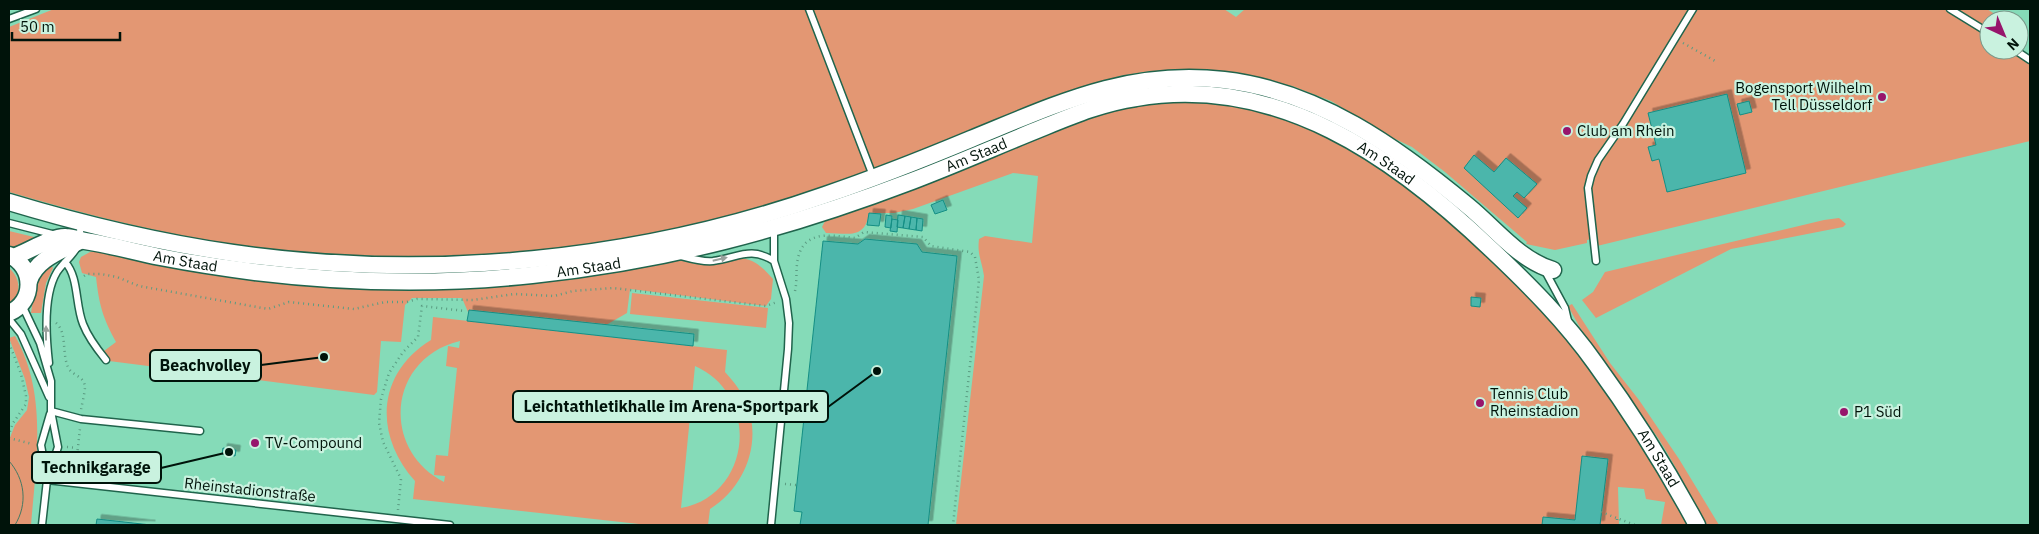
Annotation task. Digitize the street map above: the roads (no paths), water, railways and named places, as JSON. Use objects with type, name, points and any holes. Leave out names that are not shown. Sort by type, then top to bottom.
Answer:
[{"type":"street","name":"Am Staad","points":[[9,202],[82,222],[188,246],[291,260],[403,265],[497,262],[585,253],[676,237],[785,208],[873,178],[1095,90],[1151,79],[1224,80],[1253,85],[1302,98],[1359,126],[1440,183],[1524,256],[1548,268]]},
{"type":"street","name":"Am Staad","points":[[62,237],[226,268],[294,276],[390,281],[477,280],[524,276],[616,265],[673,254],[774,229],[826,213],[894,188],[1105,104],[1139,97],[1195,94],[1247,100],[1273,106],[1311,120],[1375,154],[1443,205],[1512,270],[1570,332],[1593,360],[1641,428],[1670,474],[1697,525]]},
{"type":"street","points":[[29,280],[24,267],[11,256],[62,237]]},
{"type":"street","points":[[15,309],[27,295],[29,280],[38,265],[80,241]]},
{"type":"lane","points":[[9,20],[36,9]]},
{"type":"lane","points":[[809,9],[873,178]]},
{"type":"lane","points":[[1596,260],[1588,188],[1591,176],[1598,160],[1623,124],[1693,9]]},
{"type":"lane","points":[[1950,9],[1979,27]]},
{"type":"lane","points":[[42,525],[47,480],[58,447],[51,411],[51,381],[46,336],[47,319],[53,282],[56,274],[74,253],[80,241],[79,229],[82,222]]},
{"type":"lane","points":[[9,223],[62,237]]},
{"type":"lane","points":[[771,525],[789,323],[786,299],[774,261],[774,229]]},
{"type":"lane","points":[[673,254],[702,261],[714,261],[752,252],[763,254],[774,261]]},
{"type":"lane","points":[[1512,270],[1524,256]]},
{"type":"lane","points":[[65,262],[72,269],[83,324],[93,344],[106,360]]},
{"type":"lane","points":[[1548,268],[1550,282],[1565,308],[1570,332]]},
{"type":"lane","points":[[15,309],[40,343],[51,381]]},
{"type":"lane","points":[[9,319],[21,334],[50,399]]},
{"type":"lane","points":[[51,411],[81,418],[200,432]]},
{"type":"lane","points":[[47,480],[41,445],[51,411]]},
{"type":"lane","name":"Rheinstadionstraße","points":[[47,480],[450,525]]},
{"type":"tram line","points":[[9,461],[19,476],[23,492],[22,509],[15,525]]},
{"type":"place","name":"Bogensport Wilhelm Tell Düsseldorf","points":[[1882,97]]},
{"type":"place","name":"Club am Rhein","points":[[1567,131]]},
{"type":"place","name":"Beachvolley","points":[[324,357]]},
{"type":"place","name":"Leichtathletikhalle im Arena-Sportpark","points":[[877,371]]},
{"type":"place","name":"Tennis Club Rheinstadion","points":[[1480,403]]},
{"type":"place","name":"P1 Süd","points":[[1844,412]]},
{"type":"place","name":"TV-Compound","points":[[255,443]]},
{"type":"place","name":"Technikgarage","points":[[229,452]]}]
